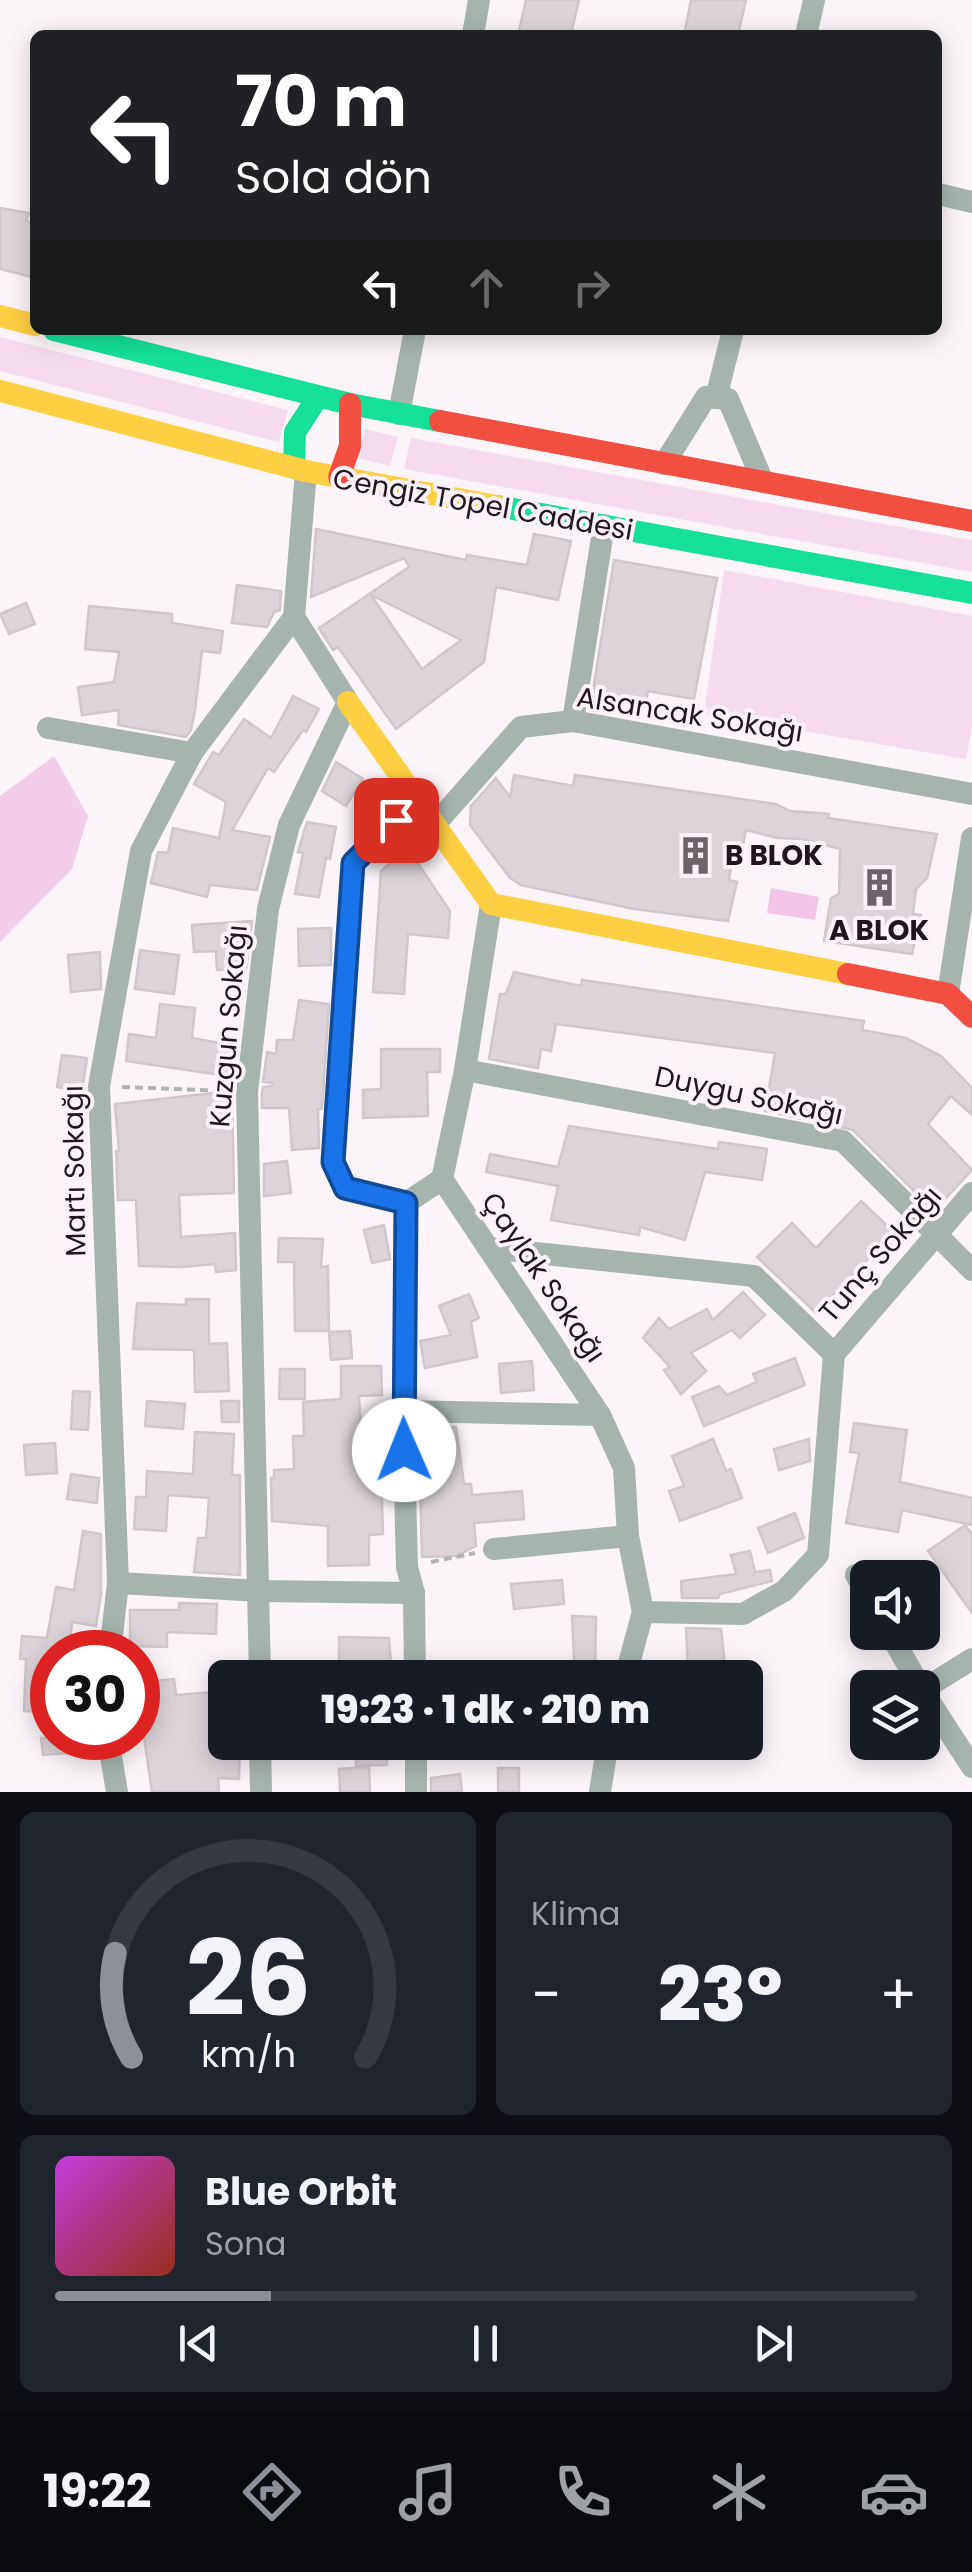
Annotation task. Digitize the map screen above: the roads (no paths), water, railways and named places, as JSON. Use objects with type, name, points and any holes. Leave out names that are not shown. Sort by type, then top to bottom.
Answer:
[{"type":"main road","points":[[0,316],[30,324]]},
{"type":"main road","points":[[74,335],[350,404],[972,521]]},
{"type":"main road","name":"Cengiz Topel Caddesi","points":[[0,391],[300,470],[972,593]]},
{"type":"main road","points":[[300,470],[294,432],[318,397]]},
{"type":"main road","points":[[339,477],[350,446],[350,404]]},
{"type":"main road","points":[[348,702],[438,821],[491,904],[948,994],[972,1018]]},
{"type":"street","points":[[473,30],[479,0]]},
{"type":"street","points":[[807,30],[814,0]]},
{"type":"street","points":[[942,195],[972,202]]},
{"type":"street","points":[[399,414],[415,335]]},
{"type":"street","points":[[716,398],[732,335]]},
{"type":"street","points":[[664,464],[706,396],[728,399],[763,482]]},
{"type":"street","points":[[300,470],[294,617],[348,702]]},
{"type":"street","points":[[573,721],[604,525]]},
{"type":"street","name":"Martı Sokağı","points":[[113,1630],[118,1582],[99,1086],[141,851],[192,753],[294,617]]},
{"type":"street","name":"Kuzgun Sokağı","points":[[260,1660],[247,1092],[268,909],[288,826],[348,702]]},
{"type":"street","name":"Alsancak Sokağı","points":[[438,821],[521,727],[573,721],[972,794]]},
{"type":"street","points":[[48,728],[192,753]]},
{"type":"street","points":[[417,798],[353,863],[333,1162],[345,1188],[406,1203],[442,1178],[465,1070],[491,904]]},
{"type":"street","points":[[948,994],[972,838]]},
{"type":"street","name":"Duygu Sokağı","points":[[465,1070],[843,1141],[972,1270]]},
{"type":"street","name":"Çaylak Sokağı","points":[[442,1178],[600,1415],[624,1468],[628,1536],[643,1612],[630,1660]]},
{"type":"street","name":"Tunç Sokağı","points":[[834,1354],[972,1193]]},
{"type":"street","points":[[406,1203],[404,1411],[407,1567],[414,1593],[415,1660]]},
{"type":"street","points":[[488,1248],[754,1276],[834,1354],[818,1555],[784,1590],[743,1614],[643,1612]]},
{"type":"street","points":[[404,1411],[600,1415]]},
{"type":"street","points":[[494,1548],[628,1536]]},
{"type":"street","points":[[118,1582],[260,1591],[414,1593]]},
{"type":"street","points":[[940,1678],[972,1659]]},
{"type":"street","points":[[940,1717],[972,1768]]},
{"type":"street","points":[[111,1760],[116,1792]]},
{"type":"street","points":[[260,1760],[260,1792]]},
{"type":"street","points":[[416,1760],[416,1792]]},
{"type":"street","points":[[600,1792],[605,1760]]},
{"type":"place","name":"B BLOK","points":[[695,855]]},
{"type":"place","name":"A BLOK","points":[[879,888]]}]
